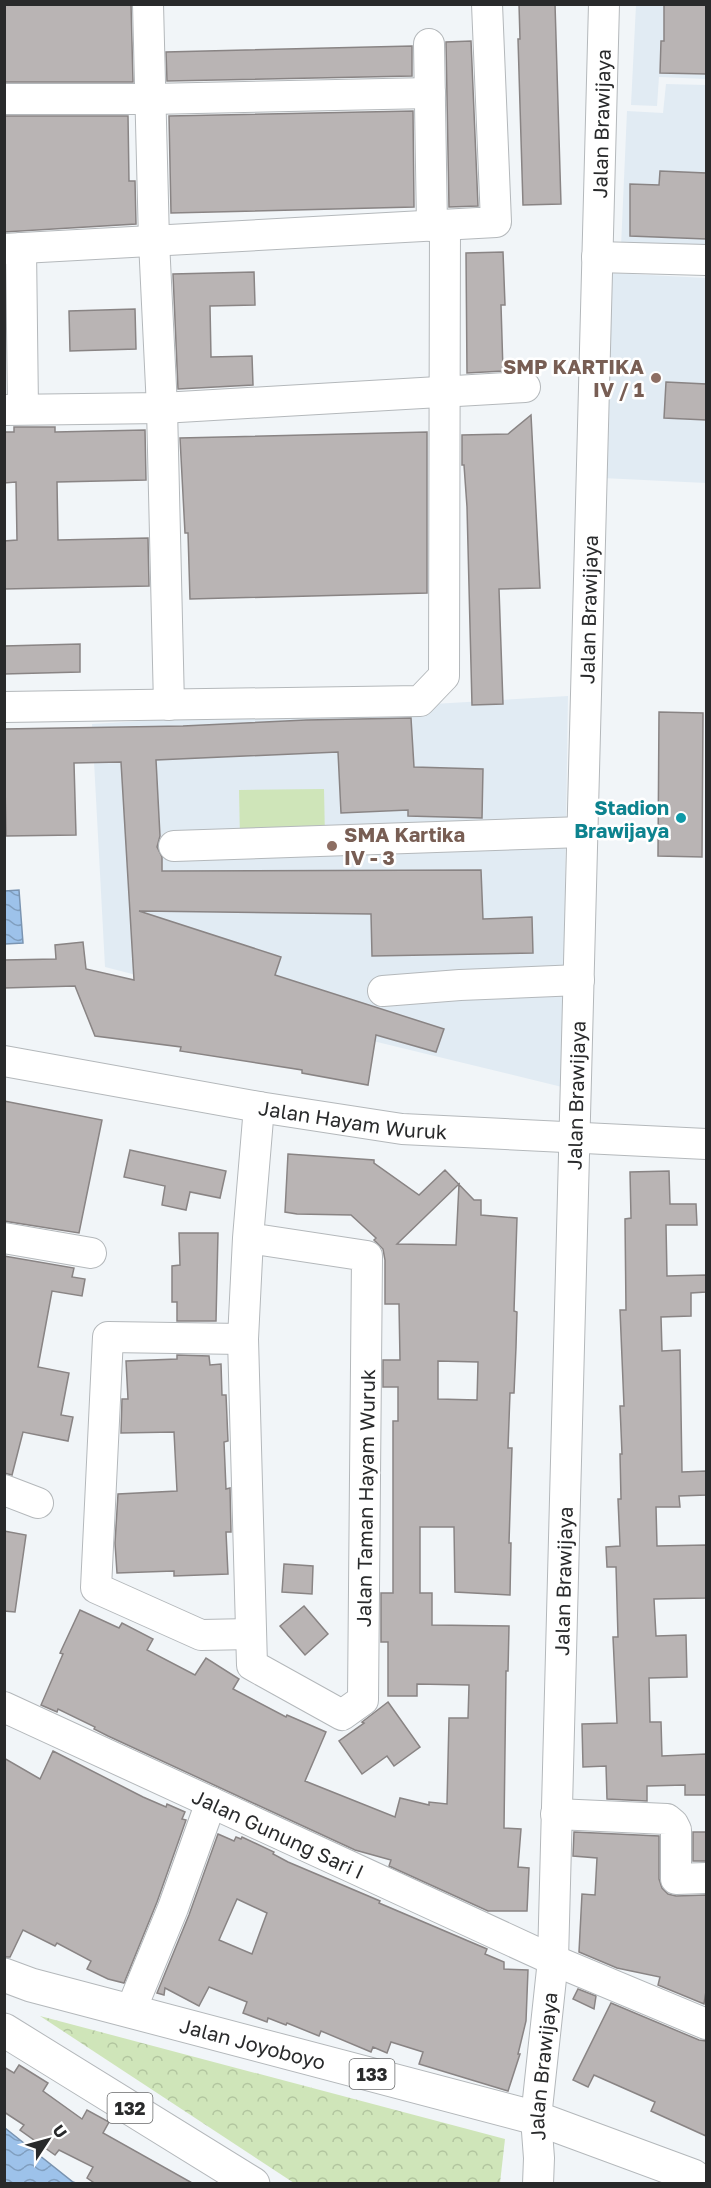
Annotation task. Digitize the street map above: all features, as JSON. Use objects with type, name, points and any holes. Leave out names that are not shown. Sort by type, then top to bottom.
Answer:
[{"type":"main road","name":"Jalan Joyoboyo","points":[[13,1985],[131,2010],[536,2118],[693,2176],[705,2184]]},
{"type":"main road","name":"132","points":[[6,2030],[253,2184]]},
{"type":"street","points":[[148,4],[154,241],[162,408],[169,705]]},
{"type":"street","points":[[487,4],[496,222],[13,248],[14,410],[162,408],[525,387]]},
{"type":"street","name":"Jalan Brawijaya","points":[[538,2184],[539,2157],[536,2118],[553,1960],[604,4]]},
{"type":"street","points":[[4,707],[420,701],[444,676],[445,393],[429,44]]},
{"type":"street","points":[[4,99],[150,99],[430,93]]},
{"type":"street","points":[[597,256],[706,260]]},
{"type":"street","points":[[174,846],[583,832]]},
{"type":"street","points":[[383,991],[579,980]]},
{"type":"street","name":"Jalan Hayam Wuruk","points":[[4,1061],[259,1107],[402,1129],[706,1144]]},
{"type":"street","name":"Jalan Taman Hayam Wuruk","points":[[248,1238],[368,1256],[363,1700],[342,1716],[252,1665],[243,1339],[248,1238],[259,1107]]},
{"type":"street","points":[[4,1238],[91,1253]]},
{"type":"street","points":[[243,1339],[108,1337],[96,1587],[201,1635],[251,1634]]},
{"type":"street","points":[[4,1490],[38,1503]]},
{"type":"street","name":"Jalan Gunung Sari I","points":[[4,1707],[553,1960],[706,2024]]},
{"type":"street","points":[[131,2010],[173,1908],[211,1802]]},
{"type":"street","points":[[556,1814],[667,1820],[676,1830],[676,1879],[706,1878]]},
{"type":"shaded area","points":[[636,5],[706,5],[706,79],[659,77],[657,106],[631,105]]},
{"type":"shaded area","points":[[666,84],[706,85],[706,251],[621,247],[627,111],[663,113]]},
{"type":"shaded area","name":"SMP KARTIKA IV / 1","points":[[611,273],[706,278],[706,483],[602,478]]},
{"type":"shaded area","name":"SMA Kartika IV - 3","points":[[568,696],[562,1087],[340,1033],[238,1001],[105,967],[92,724]]},
{"type":"green space","points":[[324,789],[325,838],[240,839],[239,790]]},
{"type":"green space","points":[[40,2016],[505,2139],[500,2183],[294,2183]]},
{"type":"water","points":[[19,890],[23,943],[5,944],[5,891]]},
{"type":"water","points":[[5,2128],[73,2182],[76,2183],[5,2183]]},
{"type":"building","points":[[4,4],[131,4],[133,82],[4,82]]},
{"type":"building","points":[[519,4],[555,4],[561,204],[523,205]]},
{"type":"building","points":[[664,4],[706,4],[706,74],[660,73],[661,41],[664,41]]},
{"type":"building","points":[[471,41],[478,206],[449,207],[446,42]]},
{"type":"building","points":[[412,46],[412,76],[167,81],[166,52]]},
{"type":"building","points":[[413,111],[414,207],[171,213],[169,116]]},
{"type":"building","points":[[4,116],[128,116],[129,181],[135,181],[136,224],[4,232]]},
{"type":"building","points":[[660,171],[706,173],[706,239],[630,236],[630,184],[659,185]]},
{"type":"building","points":[[503,252],[505,305],[501,305],[503,371],[467,373],[466,253]]},
{"type":"building","points":[[254,272],[255,305],[210,306],[211,357],[252,356],[253,385],[178,389],[173,274]]},
{"type":"building","points":[[135,309],[136,349],[70,351],[69,311]]},
{"type":"building","points":[[666,382],[706,384],[706,420],[664,418]]},
{"type":"building","points":[[531,415],[540,588],[499,589],[503,704],[472,705],[467,507],[464,465],[462,465],[462,435],[508,434]]},
{"type":"building","points":[[14,427],[55,427],[55,432],[145,430],[146,480],[57,482],[58,540],[148,538],[149,586],[4,589],[4,541],[17,540],[16,482],[4,483],[4,432],[14,432]]},
{"type":"building","points":[[427,432],[427,593],[190,599],[188,533],[185,533],[180,438]]},
{"type":"building","points":[[80,644],[80,672],[4,674],[4,646]]},
{"type":"building","name":"Stadion Brawijaya","points":[[659,712],[703,713],[702,857],[658,856]]},
{"type":"building","points":[[411,718],[414,767],[483,769],[482,818],[408,816],[408,810],[341,813],[338,752],[156,760],[160,836],[157,847],[162,857],[162,871],[481,870],[483,919],[532,917],[533,953],[372,956],[371,914],[139,911],[281,957],[275,975],[444,1029],[436,1052],[376,1035],[368,1085],[302,1073],[302,1070],[180,1051],[181,1047],[95,1036],[75,986],[4,988],[4,960],[56,959],[55,945],[83,942],[86,969],[134,980],[121,762],[74,763],[76,835],[6,836],[4,729],[183,726]]},
{"type":"building","points":[[4,1101],[102,1120],[79,1233],[4,1221]]},
{"type":"building","points":[[130,1150],[226,1171],[220,1198],[190,1192],[186,1210],[162,1205],[165,1186],[124,1177]]},
{"type":"building","points":[[288,1154],[374,1160],[374,1163],[419,1195],[445,1170],[459,1184],[474,1200],[481,1200],[481,1215],[517,1218],[514,1311],[517,1312],[516,1347],[514,1393],[510,1393],[508,1448],[512,1448],[510,1595],[455,1592],[454,1527],[420,1527],[420,1593],[432,1593],[432,1625],[509,1626],[508,1671],[506,1671],[504,1828],[521,1829],[518,1867],[529,1868],[527,1911],[488,1911],[389,1866],[391,1860],[355,1850],[108,1736],[58,1709],[57,1712],[41,1705],[63,1654],[60,1653],[80,1610],[119,1628],[122,1623],[153,1639],[147,1650],[195,1675],[206,1658],[239,1679],[233,1689],[286,1717],[287,1715],[326,1732],[305,1781],[395,1817],[400,1798],[429,1805],[429,1802],[447,1804],[449,1718],[468,1718],[469,1685],[417,1684],[417,1696],[388,1696],[388,1642],[381,1642],[381,1593],[393,1593],[393,1421],[398,1421],[398,1387],[383,1387],[383,1360],[400,1360],[399,1304],[385,1304],[383,1249],[374,1240],[376,1238],[351,1215],[285,1212]],"holes":[[[459,1184],[456,1245],[397,1244]],[[438,1361],[478,1362],[477,1400],[438,1399]]]},
{"type":"building","points":[[669,1171],[670,1204],[696,1204],[697,1225],[666,1225],[667,1276],[706,1275],[706,1292],[691,1293],[691,1316],[661,1317],[662,1351],[680,1350],[682,1472],[706,1471],[706,1495],[679,1496],[680,1507],[656,1507],[657,1546],[706,1545],[706,1598],[654,1599],[656,1636],[686,1635],[687,1677],[649,1678],[650,1722],[661,1722],[662,1756],[706,1754],[706,1795],[685,1795],[685,1785],[647,1786],[647,1801],[607,1799],[606,1766],[583,1767],[582,1724],[617,1723],[613,1637],[618,1637],[616,1567],[607,1567],[606,1547],[620,1546],[618,1499],[621,1499],[620,1454],[622,1454],[620,1406],[624,1406],[620,1310],[626,1310],[625,1219],[631,1218],[630,1172]]},
{"type":"building","points":[[179,1233],[218,1233],[216,1321],[177,1321],[177,1302],[172,1302],[172,1266],[180,1265]]},
{"type":"building","points":[[4,1256],[74,1268],[72,1277],[85,1279],[82,1296],[52,1291],[38,1367],[69,1373],[61,1415],[73,1417],[68,1441],[23,1432],[12,1475],[4,1473]]},
{"type":"building","points":[[177,1355],[209,1356],[210,1365],[221,1364],[222,1395],[226,1395],[228,1441],[224,1442],[226,1489],[230,1488],[231,1532],[226,1532],[228,1574],[174,1576],[174,1571],[117,1573],[115,1543],[118,1494],[177,1491],[174,1432],[121,1433],[122,1399],[128,1399],[126,1361],[177,1359]]},
{"type":"building","points":[[4,1531],[26,1535],[15,1612],[4,1611]]},
{"type":"building","points":[[284,1564],[313,1566],[312,1594],[282,1592]]},
{"type":"building","points":[[304,1606],[328,1634],[305,1655],[280,1626]]},
{"type":"building","points":[[388,1702],[420,1747],[394,1766],[387,1756],[362,1774],[339,1741]]},
{"type":"building","points":[[53,1751],[143,1797],[185,1812],[182,1819],[186,1820],[157,1902],[124,1983],[108,1979],[87,1969],[91,1961],[57,1943],[55,1946],[23,1930],[10,1957],[4,1957],[4,1758],[40,1779]]},
{"type":"building","points":[[574,1832],[659,1836],[659,1879],[662,1888],[668,1894],[676,1896],[706,1895],[704,2004],[658,1985],[660,1977],[617,1968],[579,1952],[582,1894],[595,1895],[597,1858],[573,1856]]},
{"type":"building","points":[[693,1832],[706,1832],[706,1861],[693,1861]]},
{"type":"building","points":[[218,1834],[234,1841],[236,1837],[241,1839],[242,1837],[274,1852],[273,1854],[288,1862],[487,1949],[485,1954],[504,1962],[504,1969],[528,1970],[526,2021],[518,2054],[520,2054],[508,2091],[419,2064],[423,2052],[391,2042],[387,2053],[373,2047],[371,2052],[321,2031],[319,2036],[287,2023],[286,2025],[268,2018],[267,2022],[243,2013],[247,2002],[209,1987],[199,2006],[165,1988],[164,1995],[157,1993],[189,1915]],"holes":[[[237,1899],[267,1913],[252,1954],[219,1940]]]},
{"type":"building","points":[[578,1989],[596,1996],[594,2009],[573,1999]]},
{"type":"building","points":[[611,2003],[706,2041],[706,2136],[651,2111],[655,2102],[594,2075],[588,2087],[573,2080]]},
{"type":"building","points":[[19,2065],[48,2083],[43,2091],[82,2119],[87,2110],[109,2122],[103,2133],[194,2184],[96,2184],[87,2178],[93,2167],[59,2150],[55,2155],[20,2130],[24,2125],[4,2112],[4,2067],[14,2073]]},
{"type":"place","name":"SMP KARTIKA IV / 1","points":[[656,378]]},
{"type":"place","name":"Stadion Brawijaya","points":[[681,818]]},
{"type":"place","name":"SMA Kartika IV - 3","points":[[332,846]]}]
